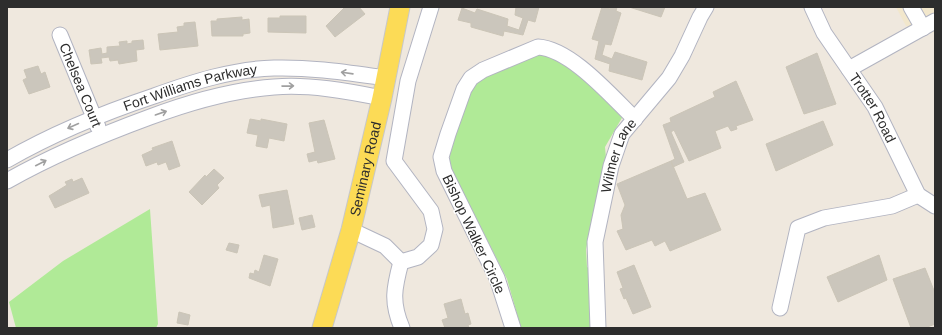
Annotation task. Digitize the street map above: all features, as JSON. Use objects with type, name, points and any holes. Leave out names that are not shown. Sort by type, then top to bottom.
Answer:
[{"type":"main road","name":"Seminary Road","points":[[322,328],[351,230],[382,98],[400,7]]},
{"type":"street","points":[[400,262],[418,257],[431,245],[434,229],[431,211],[394,161],[408,81],[431,7]]},
{"type":"street","name":"Wilmer Lane","points":[[598,328],[594,242],[613,159],[622,134],[669,78],[682,56],[706,7]]},
{"type":"street","name":"Trotter Road","points":[[812,7],[824,33],[876,107],[918,195]]},
{"type":"street","points":[[848,69],[929,24],[911,7]]},
{"type":"street","name":"Chelsea Court","points":[[60,35],[102,135]]},
{"type":"street","name":"Bishop Walker Circle","points":[[513,328],[497,278],[444,171],[441,157],[464,89],[471,78],[483,70],[538,46],[566,55],[635,119]]},
{"type":"street","name":"Fort Williams Parkway","points":[[7,160],[94,117],[205,79],[242,71],[302,68],[386,78]]},
{"type":"street","name":"Fort Williams Parkway","points":[[7,181],[102,135],[165,111],[215,96],[254,89],[298,86],[382,98]]},
{"type":"street","points":[[780,308],[798,228],[824,218],[892,206],[918,195],[935,206]]},
{"type":"street","points":[[351,230],[385,246],[400,262]]},
{"type":"street","points":[[400,262],[393,290],[397,317],[402,328]]},
{"type":"shaded area","points":[[896,7],[935,7],[935,33],[906,26]]},
{"type":"green space","points":[[543,53],[565,59],[623,116],[605,147],[606,158],[586,249],[587,267],[590,269],[594,328],[521,328],[507,279],[450,166],[450,151],[469,92],[480,79]]},
{"type":"green space","points":[[150,209],[158,324],[156,328],[16,328],[9,302],[63,261]]},
{"type":"building","points":[[345,7],[359,7],[365,14],[335,37],[326,26]]},
{"type":"building","points":[[516,7],[539,7],[535,22],[528,20],[523,35],[504,31],[503,36],[471,27],[471,23],[458,20],[462,8],[475,13],[477,9],[508,19],[507,26],[519,30],[523,18],[515,15]]},
{"type":"building","points":[[602,7],[610,9],[610,7],[617,7],[616,11],[621,13],[611,45],[605,44],[602,55],[612,59],[615,52],[647,62],[642,80],[609,71],[610,64],[595,59],[599,41],[592,39]]},
{"type":"building","points":[[629,7],[665,7],[661,17]]},
{"type":"building","points":[[280,16],[306,16],[306,33],[268,32],[268,18],[280,18]]},
{"type":"building","points":[[242,17],[242,20],[249,19],[250,33],[243,34],[243,36],[212,36],[211,21],[217,21],[217,19]]},
{"type":"building","points":[[195,22],[198,46],[160,50],[158,34],[178,32],[177,27],[184,26],[184,23]]},
{"type":"building","points":[[143,40],[144,49],[136,50],[137,61],[119,64],[118,60],[110,61],[109,57],[101,58],[102,63],[91,64],[89,50],[101,48],[102,54],[107,53],[107,47],[120,46],[119,42],[127,41],[127,44],[132,43],[132,41]]},
{"type":"building","points":[[817,53],[836,104],[804,114],[786,67]]},
{"type":"building","points":[[38,66],[41,74],[45,72],[50,87],[29,94],[23,80],[27,78],[24,70]]},
{"type":"building","points":[[736,81],[753,120],[736,126],[737,129],[731,131],[728,126],[715,131],[721,148],[689,161],[674,130],[671,132],[684,162],[673,167],[671,161],[675,159],[663,125],[671,122],[670,118],[715,97],[713,92]]},
{"type":"building","points":[[250,119],[261,121],[261,119],[287,124],[284,141],[269,138],[267,148],[256,146],[258,135],[247,133]]},
{"type":"building","points":[[324,120],[335,159],[318,163],[317,160],[309,162],[307,154],[315,152],[309,123]]},
{"type":"building","points":[[823,121],[833,145],[776,171],[766,144]]},
{"type":"building","points":[[172,141],[180,166],[169,170],[166,162],[158,165],[157,162],[146,166],[142,155],[153,150],[152,148]]},
{"type":"building","points":[[671,161],[687,199],[705,193],[721,230],[670,251],[665,241],[655,246],[652,240],[626,250],[617,231],[623,229],[621,215],[625,205],[617,184]]},
{"type":"building","points":[[214,169],[224,178],[217,185],[219,188],[202,205],[189,192],[205,175],[206,177]]},
{"type":"building","points":[[82,178],[89,193],[55,208],[49,196],[67,185],[65,182],[72,179],[73,182]]},
{"type":"building","points":[[287,190],[294,224],[273,228],[270,205],[262,207],[259,195]]},
{"type":"building","points":[[312,215],[315,227],[302,230],[299,218]]},
{"type":"building","points":[[229,243],[239,245],[237,253],[226,250]]},
{"type":"building","points":[[264,255],[278,259],[270,286],[249,278],[250,273],[254,274],[255,270],[259,272]]},
{"type":"building","points":[[879,255],[887,280],[838,302],[827,277]]},
{"type":"building","points":[[634,265],[651,307],[633,314],[620,289],[623,288],[617,272]]},
{"type":"building","points":[[925,268],[935,293],[935,324],[925,328],[911,328],[893,279]]},
{"type":"building","points":[[461,299],[465,314],[468,313],[471,324],[468,325],[469,328],[445,328],[442,320],[448,318],[444,304]]},
{"type":"building","points":[[179,312],[190,315],[188,325],[177,323]]}]
